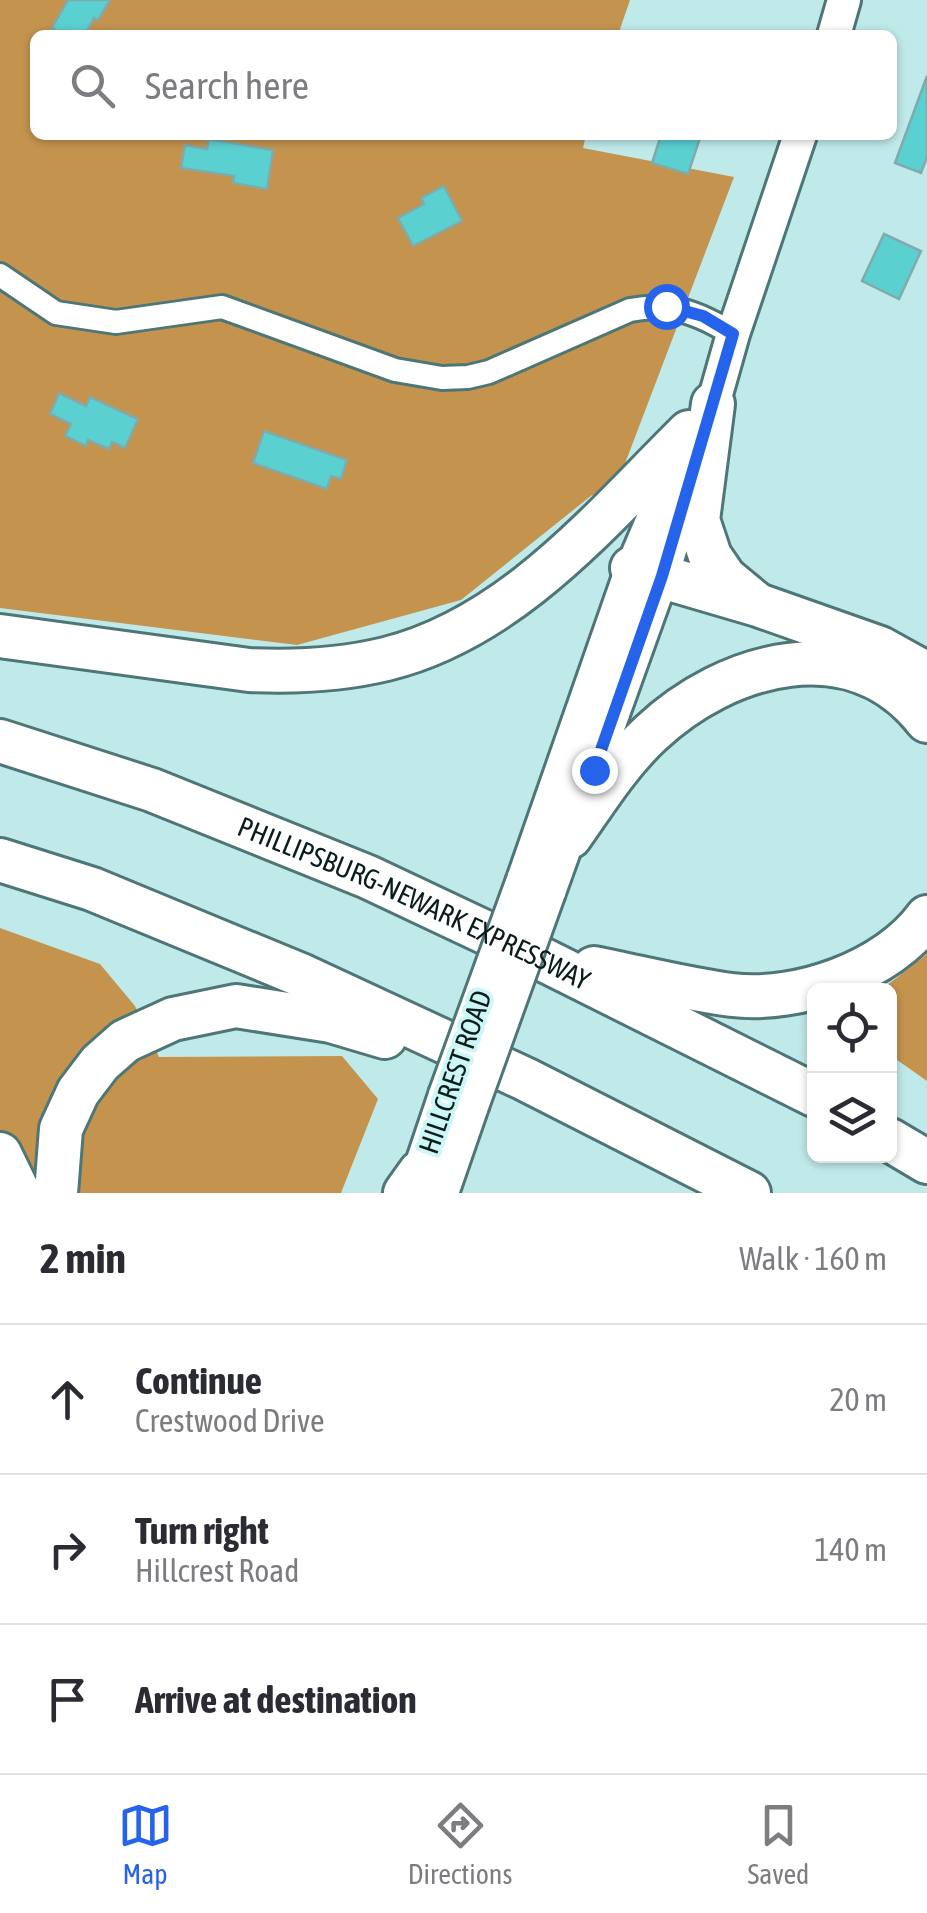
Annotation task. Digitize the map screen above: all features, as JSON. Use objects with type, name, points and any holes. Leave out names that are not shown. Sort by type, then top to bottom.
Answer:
[{"type":"highway","points":[[701,418],[698,520],[710,556],[725,578],[758,605]]},
{"type":"highway","points":[[0,636],[248,670],[286,671],[387,659],[436,642],[517,594],[567,554],[701,418]]},
{"type":"highway","points":[[648,572],[880,648],[927,674]]},
{"type":"highway","points":[[570,837],[620,766],[651,733],[702,694],[773,666],[826,664],[851,668],[890,685],[912,702],[927,721]]},
{"type":"highway","name":"PHILLIPSBURG-NEWARK EXPRESSWAY","points":[[0,741],[152,790],[368,877],[542,958],[807,1092]]},
{"type":"highway","points":[[0,860],[92,889],[303,976],[524,1079],[749,1193]]},
{"type":"highway","points":[[542,958],[734,995],[774,995],[860,972],[885,958],[927,917]]},
{"type":"highway","points":[[56,1193],[61,1129],[78,1092],[100,1063],[126,1041],[174,1019],[236,1006],[331,1021],[524,1079]]},
{"type":"highway","points":[[897,1144],[927,1162]]},
{"type":"highway","points":[[0,1154],[18,1193]]},
{"type":"main road","points":[[835,30],[844,0]]},
{"type":"main road","name":"HILLCREST ROAD","points":[[420,1188],[458,1101],[536,886],[798,140]]},
{"type":"main road","name":"HILLCREST ROAD","points":[[536,886],[570,837],[648,572]]},
{"type":"street","points":[[0,275],[56,313],[116,322],[222,308],[395,370],[442,378],[489,372],[630,310],[651,306],[703,316],[733,334]]},
{"type":"shaded area","points":[[0,0],[630,0],[620,30],[30,30],[30,140],[585,140],[583,148],[734,177],[610,503],[592,495],[461,600],[297,645],[0,608]]},
{"type":"shaded area","points":[[0,928],[100,964],[135,1006],[159,1057],[342,1056],[378,1099],[341,1193],[0,1193]]},
{"type":"shaded area","points":[[927,954],[927,1081],[897,1060],[897,983],[890,983]]},
{"type":"building","points":[[68,0],[110,0],[88,30],[52,28]]},
{"type":"building","points":[[927,76],[927,157],[921,173],[895,163]]},
{"type":"building","points":[[209,140],[215,140],[273,150],[267,189],[233,183],[234,176],[181,168],[185,145],[207,149]]},
{"type":"building","points":[[659,140],[699,140],[688,174],[652,163]]},
{"type":"building","points":[[444,186],[462,221],[413,246],[398,218],[424,204],[421,198]]},
{"type":"building","points":[[884,234],[921,251],[899,299],[862,281]]},
{"type":"building","points":[[59,393],[86,406],[90,397],[138,419],[125,448],[112,442],[109,449],[88,440],[86,446],[65,436],[71,424],[50,414]]},
{"type":"building","points":[[264,431],[347,460],[341,479],[331,476],[327,489],[253,463]]},
{"type":"route","points":[[594,770],[662,576],[733,334],[703,316],[666,306]]}]
